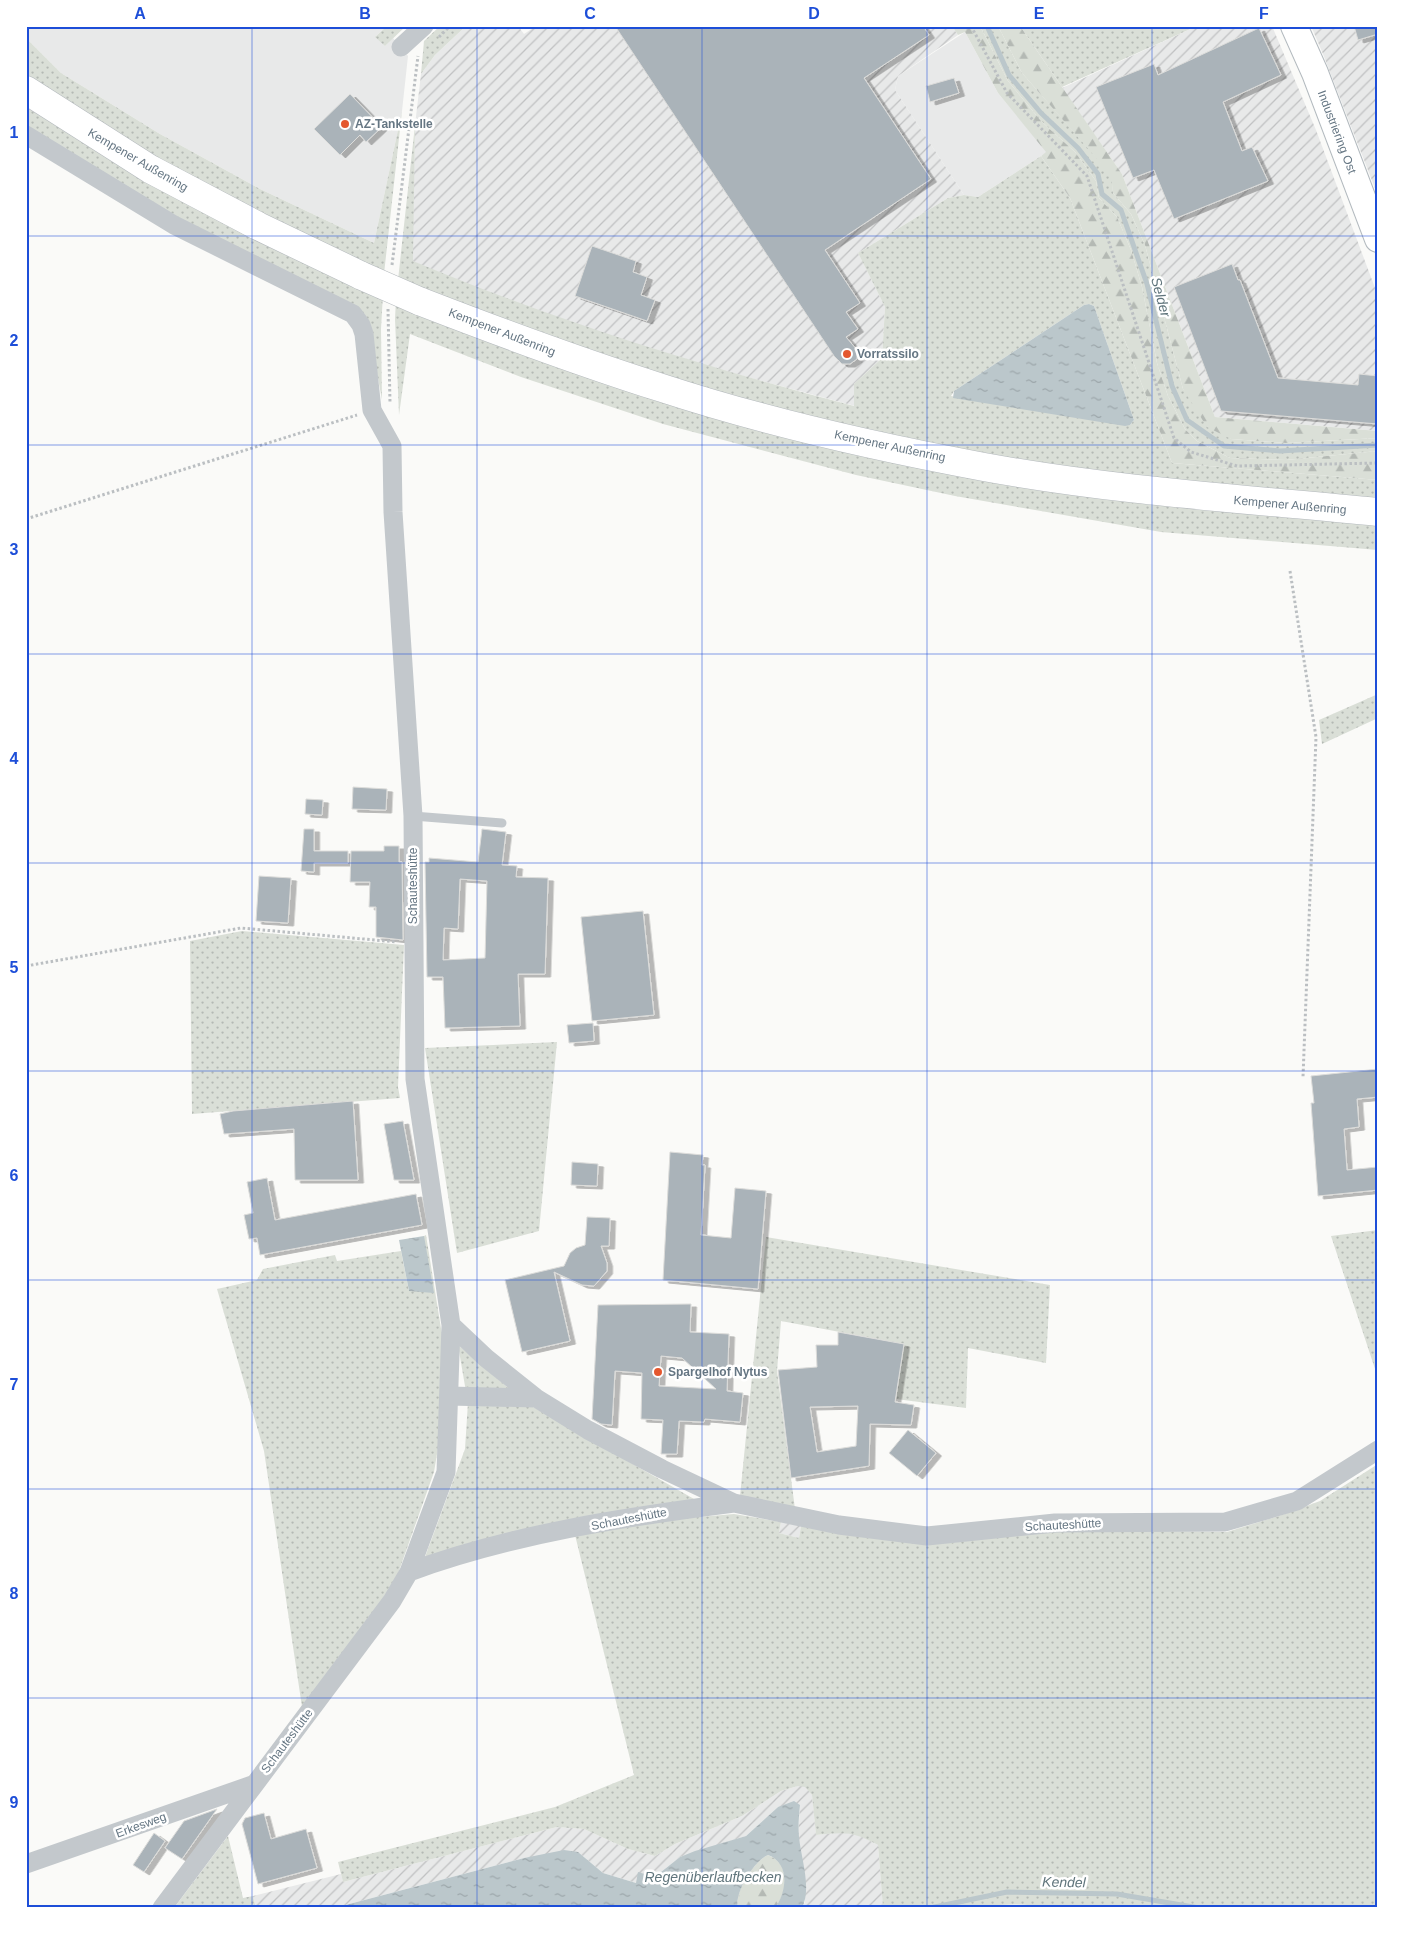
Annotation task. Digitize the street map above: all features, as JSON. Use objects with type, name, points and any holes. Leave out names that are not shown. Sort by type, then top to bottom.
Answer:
[{"type":"main road","name":"Kempener Außenring","points":[[26,90],[150,169],[258,226],[362,276],[419,301],[531,344],[664,389],[732,409],[902,450],[986,467],[1118,488],[1188,496],[1378,512]]},
{"type":"street","points":[[409,53],[424,26]]},
{"type":"street","name":"Industriering Ost","points":[[1294,26],[1315,73],[1378,239]]},
{"type":"street","points":[[26,135],[174,225],[353,314],[361,325],[364,334],[372,410]]},
{"type":"street","name":"Schauteshütte","points":[[162,1908],[392,1601],[409,1572],[446,1472],[451,1325],[415,1079],[413,816],[393,512],[392,446],[372,410]]},
{"type":"street","name":"Schauteshütte","points":[[451,1325],[486,1358],[536,1398],[588,1430],[734,1502],[839,1525],[927,1536],[1055,1523],[1226,1522],[1297,1501],[1378,1450]]},
{"type":"street","points":[[449,1396],[536,1398]]},
{"type":"street","name":"Schauteshütte","points":[[409,1572],[460,1553],[672,1511],[734,1502]]},
{"type":"street","name":"Erkesweg","points":[[26,1864],[255,1784]]},
{"type":"lane","points":[[413,816],[502,823]]},
{"type":"path","points":[[971,26],[1007,93],[1087,176],[1174,438],[1191,452],[1238,466],[1378,464]]},
{"type":"path","points":[[392,270],[409,53]]},
{"type":"path","points":[[388,303],[391,412]]},
{"type":"path","points":[[26,519],[372,410]]},
{"type":"path","points":[[1290,571],[1316,737],[1303,1077]]},
{"type":"path","points":[[26,966],[241,928],[413,943]]},
{"type":"shaded area","points":[[26,26],[387,26],[376,36],[385,46],[393,38],[408,56],[402,111],[374,243],[260,189],[160,134],[61,73],[26,38]]},
{"type":"shaded area","points":[[466,26],[518,26],[524,34],[536,26],[952,26],[958,35],[898,76],[895,90],[964,195],[948,198],[858,253],[885,307],[882,358],[854,384],[855,406],[681,359],[598,332],[496,296],[412,261],[415,125],[421,74],[435,55]]},
{"type":"shaded area","points":[[1197,26],[1272,26],[1316,130],[1378,296],[1378,431],[1215,417],[1122,174],[1062,88]]},
{"type":"shaded area","points":[[1311,26],[1378,26],[1378,196],[1323,54]]},
{"type":"shaded area","points":[[965,32],[998,93],[1047,152],[978,197],[964,195],[895,90],[898,76]]},
{"type":"shaded area","points":[[781,1522],[801,1526],[799,1538],[779,1533]]},
{"type":"shaded area","points":[[805,1786],[812,1795],[816,1835],[841,1832],[859,1835],[878,1845],[883,1908],[802,1908],[805,1902],[805,1886],[798,1835],[800,1805],[778,1807],[746,1836],[680,1857],[661,1872],[648,1875],[636,1883],[603,1873],[578,1852],[524,1858],[334,1908],[256,1908],[253,1896],[341,1874],[343,1882],[557,1827],[584,1829],[628,1849],[655,1856],[675,1844],[742,1816],[781,1791]]},
{"type":"green space","points":[[387,26],[406,26],[385,46],[375,37]]},
{"type":"green space","points":[[440,26],[466,26],[435,55],[421,74],[424,41]]},
{"type":"green space","points":[[952,26],[980,26],[1008,81],[1041,121],[1075,152],[1096,181],[1099,198],[1117,217],[1131,250],[1142,287],[1157,363],[1168,396],[1185,429],[1197,441],[1230,458],[1286,460],[1378,451],[1378,480],[1172,463],[1070,198],[1041,156],[1046,152],[998,93],[965,32],[958,35]]},
{"type":"green space","points":[[980,26],[998,26],[1022,73],[1112,175],[1113,193],[1131,214],[1145,245],[1183,389],[1231,439],[1286,443],[1378,438],[1378,451],[1286,460],[1230,458],[1197,441],[1185,429],[1168,396],[1157,363],[1142,287],[1131,250],[1117,217],[1099,198],[1096,181],[1075,152],[1041,121],[1008,81]]},
{"type":"green space","points":[[998,26],[1020,26],[1122,174],[1215,417],[1378,431],[1378,438],[1286,443],[1231,439],[1207,427],[1183,389],[1145,245],[1131,214],[1113,193],[1111,175],[1022,73]]},
{"type":"green space","points":[[1020,26],[1197,26],[1062,87]]},
{"type":"green space","points":[[26,38],[61,73],[160,134],[260,189],[374,243],[402,111],[384,274],[200,185],[26,80]]},
{"type":"green space","points":[[26,101],[383,294],[381,329],[382,400],[367,319],[253,260],[26,130]]},
{"type":"green space","points":[[415,125],[413,261],[576,323],[686,359],[854,406],[854,384],[882,358],[885,307],[858,253],[948,198],[964,195],[978,197],[1041,156],[1070,198],[1172,463],[1378,480],[1378,498],[1259,490],[1077,472],[855,432],[629,368],[398,280]],"holes":[[[1084,305],[1094,306],[1134,420],[1130,425],[951,396],[954,391]]]},
{"type":"green space","points":[[396,299],[734,419],[1378,525],[1378,550],[1161,532],[955,496],[856,475],[663,424],[521,377],[410,334],[399,415],[395,319]]},
{"type":"green space","points":[[1378,694],[1378,718],[1322,744],[1319,720]]},
{"type":"green space","points":[[242,931],[404,945],[398,1087],[400,1098],[192,1114],[190,941]]},
{"type":"green space","points":[[557,1042],[539,1231],[457,1253],[425,1048]]},
{"type":"green space","points":[[1378,1230],[1378,1378],[1331,1236]]},
{"type":"green space","points":[[426,1235],[443,1341],[442,1424],[434,1472],[394,1585],[302,1707],[264,1451],[217,1289],[257,1280],[263,1269],[335,1255],[337,1261],[401,1251],[409,1291],[424,1236]]},
{"type":"green space","points":[[766,1237],[1050,1285],[1046,1363],[968,1348],[966,1408],[896,1399],[904,1344],[781,1321],[777,1371],[795,1509],[740,1496]]},
{"type":"green space","points":[[458,1345],[514,1393],[466,1392]]},
{"type":"green space","points":[[468,1402],[526,1403],[694,1499],[425,1557],[465,1449]]},
{"type":"green space","points":[[1378,1464],[1378,1908],[1050,1908],[1015,1904],[948,1908],[883,1908],[878,1845],[855,1835],[834,1833],[816,1835],[812,1795],[805,1787],[798,1786],[781,1791],[742,1816],[675,1844],[655,1856],[628,1849],[584,1829],[557,1827],[343,1882],[338,1862],[555,1807],[634,1775],[575,1535],[652,1521],[734,1514],[781,1522],[779,1533],[799,1538],[801,1526],[1227,1532],[1320,1501]]},
{"type":"green space","points":[[228,1836],[243,1898],[253,1896],[256,1908],[174,1908]]},
{"type":"green space","points":[[768,1855],[780,1864],[785,1878],[779,1901],[775,1908],[738,1908],[739,1894],[746,1878],[751,1870]]},
{"type":"water","points":[[1084,305],[1094,306],[1134,420],[1130,425],[1125,426],[953,398],[954,391]]},
{"type":"water","points":[[424,1236],[434,1293],[409,1291],[399,1240]]},
{"type":"water","name":"Regenüberlaufbecken","points":[[794,1801],[800,1805],[799,1837],[806,1882],[805,1900],[802,1908],[775,1908],[782,1894],[784,1878],[780,1864],[768,1855],[751,1870],[746,1878],[739,1894],[738,1908],[334,1908],[524,1858],[564,1850],[578,1852],[603,1873],[636,1883],[638,1872],[648,1875],[661,1872],[680,1857],[746,1836],[778,1807]]},
{"type":"building","points":[[615,26],[923,26],[929,35],[864,78],[931,179],[825,250],[860,303],[846,312],[858,329],[846,337],[857,350],[857,359],[850,364],[842,364],[834,356]]},
{"type":"building","points":[[1354,26],[1378,26],[1378,34],[1358,40]]},
{"type":"building","points":[[1259,28],[1281,75],[1223,102],[1242,151],[1252,147],[1268,181],[1174,219],[1154,170],[1133,178],[1096,87],[1154,64],[1158,75]]},
{"type":"building","points":[[954,78],[959,93],[930,102],[926,86]]},
{"type":"building","name":"AZ-Tankstelle","points":[[350,94],[382,127],[366,142],[360,135],[340,155],[314,129]]},
{"type":"building","points":[[592,246],[636,261],[633,272],[647,277],[641,295],[655,300],[647,321],[575,296]]},
{"type":"building","points":[[1232,264],[1278,378],[1358,385],[1359,374],[1378,376],[1378,424],[1221,411],[1174,287]]},
{"type":"building","points":[[353,787],[387,789],[386,810],[352,809]]},
{"type":"building","points":[[306,799],[323,800],[322,815],[305,814]]},
{"type":"building","points":[[304,829],[314,829],[314,851],[348,851],[348,863],[314,863],[314,872],[301,871]]},
{"type":"building","points":[[482,829],[506,832],[502,865],[517,866],[516,877],[548,878],[545,974],[518,974],[520,1026],[445,1028],[443,977],[427,977],[425,862],[429,862],[429,858],[478,862]],"holes":[[[460,879],[487,881],[485,958],[443,960],[444,928],[458,929]]]},
{"type":"building","points":[[384,846],[399,846],[399,862],[402,862],[403,940],[376,937],[376,907],[369,907],[370,882],[350,882],[351,851],[384,851]]},
{"type":"building","points":[[259,876],[291,878],[288,923],[256,921]]},
{"type":"building","points":[[643,911],[654,1015],[592,1021],[581,917]]},
{"type":"building","points":[[593,1023],[594,1041],[569,1043],[567,1025]]},
{"type":"building","points":[[1378,1069],[1378,1097],[1357,1099],[1359,1127],[1344,1129],[1347,1170],[1378,1167],[1378,1190],[1318,1196],[1311,1103],[1314,1103],[1311,1076]]},
{"type":"building","points":[[353,1101],[358,1180],[295,1180],[294,1129],[224,1134],[220,1114],[233,1111]]},
{"type":"building","points":[[403,1121],[414,1180],[394,1180],[384,1124]]},
{"type":"building","points":[[670,1152],[703,1155],[702,1165],[705,1165],[701,1235],[731,1238],[735,1188],[766,1191],[758,1289],[663,1280]]},
{"type":"building","points":[[572,1162],[598,1164],[597,1186],[571,1185]]},
{"type":"building","points":[[267,1178],[275,1220],[416,1194],[422,1225],[260,1255],[257,1238],[249,1239],[244,1215],[253,1213],[247,1182]]},
{"type":"building","points":[[587,1217],[610,1218],[609,1246],[601,1246],[607,1263],[607,1271],[594,1286],[582,1285],[554,1272],[570,1341],[522,1352],[505,1280],[564,1266],[570,1253],[576,1248],[585,1245]]},
{"type":"building","points":[[691,1304],[690,1332],[729,1334],[727,1391],[743,1393],[740,1422],[705,1419],[704,1422],[679,1421],[677,1454],[661,1454],[663,1420],[641,1419],[642,1373],[615,1371],[612,1425],[601,1424],[592,1419],[598,1305]],"holes":[[[661,1356],[682,1358],[716,1389],[659,1386]]]},
{"type":"building","points":[[838,1332],[904,1344],[895,1402],[914,1405],[911,1425],[870,1424],[869,1466],[791,1478],[778,1370],[817,1367],[816,1345],[838,1345]],"holes":[[[858,1406],[856,1446],[817,1452],[810,1407]]]},
{"type":"building","points":[[908,1430],[936,1453],[917,1476],[889,1453]]},
{"type":"building","points":[[217,1809],[182,1859],[165,1848],[184,1821]]},
{"type":"building","points":[[264,1813],[271,1839],[306,1829],[317,1868],[258,1884],[242,1824],[245,1818]]},
{"type":"building","points":[[154,1833],[165,1841],[144,1872],[133,1865]]},
{"type":"waterway","name":"Selder","points":[[987,26],[1009,75],[1041,113],[1078,148],[1098,174],[1102,194],[1121,210],[1147,284],[1172,386],[1187,420],[1224,446],[1280,451],[1378,445]]},
{"type":"waterway","name":"Kendel","points":[[930,1908],[1007,1892],[1117,1894],[1199,1908]]},
{"type":"place","name":"AZ-Tankstelle","points":[[345,124]]},
{"type":"place","name":"Vorratssilo","points":[[847,354]]},
{"type":"place","name":"Spargelhof Nytus","points":[[658,1372]]}]
